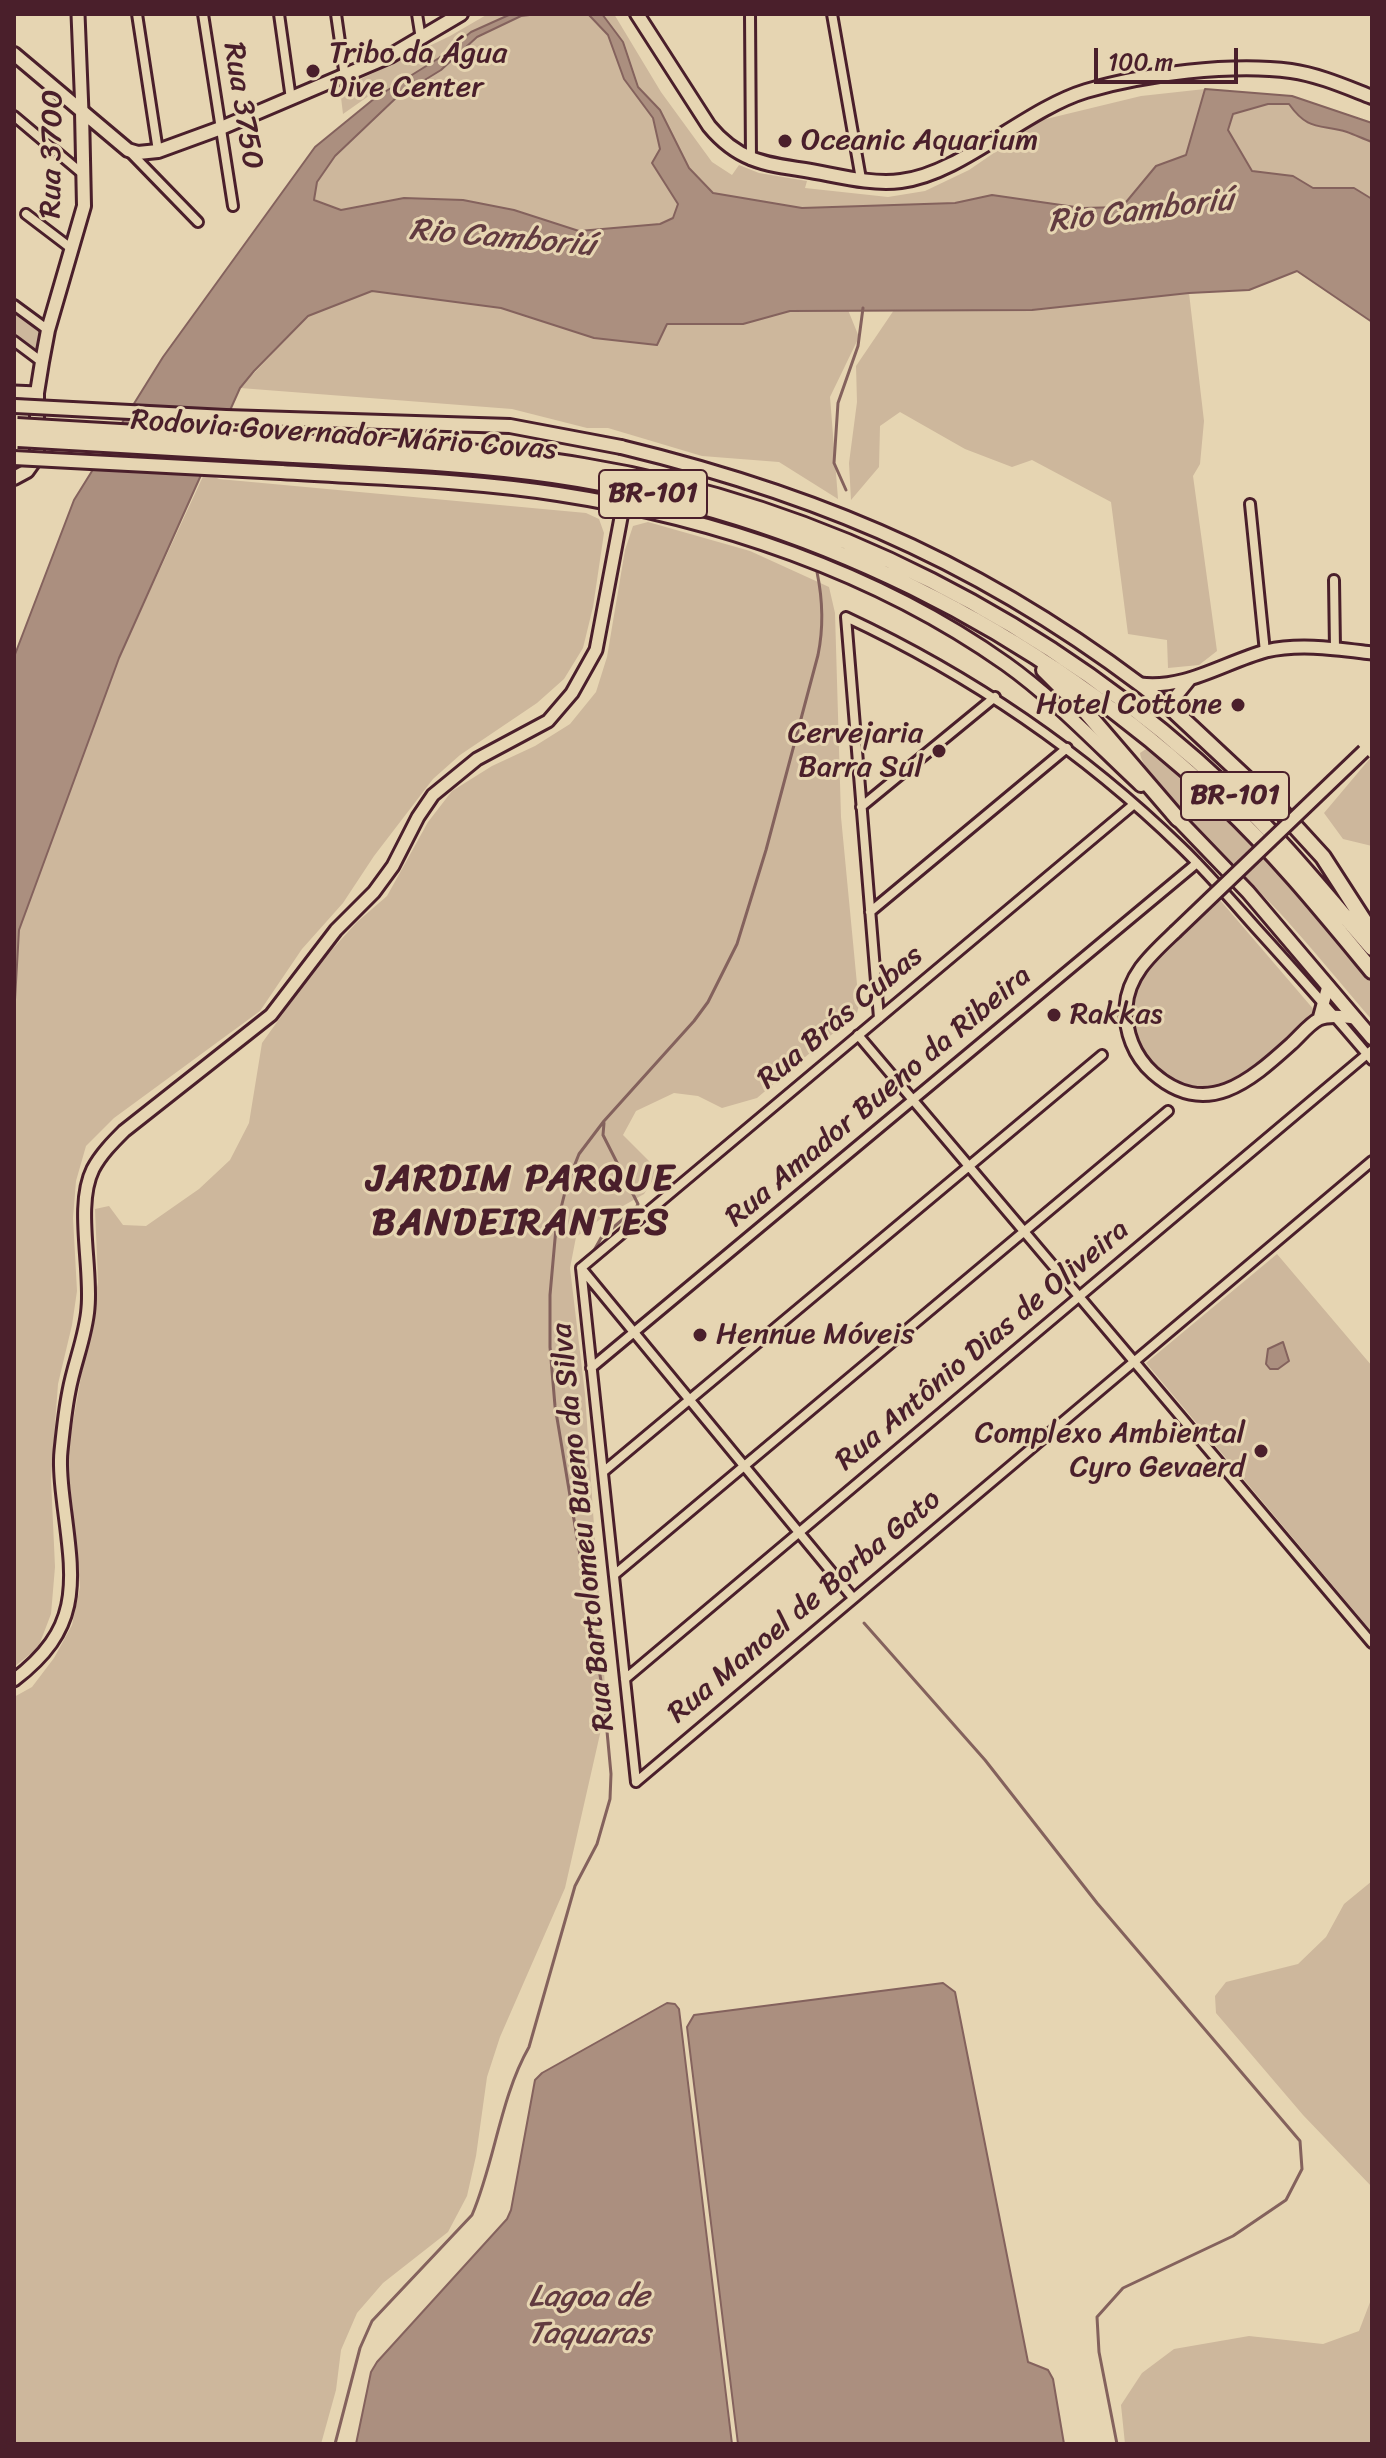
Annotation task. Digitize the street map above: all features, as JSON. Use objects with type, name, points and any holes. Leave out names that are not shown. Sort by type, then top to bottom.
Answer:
[{"type":"highway","name":"Rodovia Governador Mário Covas","points":[[16,433],[502,455],[584,466],[729,499],[807,526],[945,587],[1014,626],[1077,667],[1152,723],[1209,771],[1260,821],[1372,948]]},
{"type":"highway","name":"Rodovia Governador Mário Covas","points":[[258,446],[502,469],[599,483],[677,499],[766,525],[846,555],[919,589],[1018,645],[1121,716],[1201,783],[1273,855],[1372,971]]},
{"type":"highway","points":[[1018,645],[1079,704],[1178,819]]},
{"type":"highway","points":[[1173,710],[1280,810],[1323,857],[1372,933]]},
{"type":"main road","points":[[14,54],[128,150],[138,153],[158,151],[221,128],[345,77],[421,40],[461,14]]},
{"type":"main road","points":[[637,14],[709,126],[730,148],[751,160],[861,179],[893,181],[923,175],[958,159],[1061,100],[1147,76],[1204,71],[1280,70],[1317,76],[1372,97]]},
{"type":"main road","name":"Rua 3700","points":[[14,478],[27,471],[37,457],[37,393],[42,362],[48,330],[84,206],[82,112]]},
{"type":"main road","points":[[14,406],[226,417],[485,424],[621,447],[778,491],[913,545],[1046,617],[1173,710]]},
{"type":"main road","points":[[14,458],[481,485],[556,494],[665,515],[755,541],[846,576],[980,646],[1035,687],[1178,819],[1248,892],[1372,1038]]},
{"type":"street","name":"Rua 3700","points":[[78,14],[82,112]]},
{"type":"street","points":[[137,14],[158,151]]},
{"type":"street","name":"Rua 3750","points":[[203,14],[233,206]]},
{"type":"street","points":[[279,14],[291,99]]},
{"type":"street","points":[[336,14],[345,77]]},
{"type":"street","points":[[417,14],[421,40]]},
{"type":"street","points":[[750,14],[751,160]]},
{"type":"street","points":[[832,14],[861,179]]},
{"type":"street","points":[[14,116],[85,175]]},
{"type":"street","points":[[128,150],[198,222]]},
{"type":"street","points":[[26,214],[73,250]]},
{"type":"street","points":[[14,305],[48,330]]},
{"type":"street","points":[[14,341],[42,362]]},
{"type":"street","points":[[14,392],[37,393]]},
{"type":"street","points":[[1250,504],[1265,652]]},
{"type":"street","points":[[14,1680],[38,1661],[56,1638],[69,1608],[72,1578],[60,1461],[68,1392],[88,1310],[86,1213],[87,1187],[93,1169],[106,1149],[124,1131],[271,1015],[336,930],[374,892],[393,866],[433,795],[477,759],[548,721],[572,693],[596,650],[623,507]]},
{"type":"street","points":[[1334,580],[1335,649]]},
{"type":"street","points":[[879,1018],[846,617],[925,655],[995,697],[1067,748],[1197,863],[1371,1056]]},
{"type":"street","points":[[1140,684],[1162,685],[1190,679],[1265,652],[1288,648],[1371,653]]},
{"type":"street","points":[[1173,710],[1177,695],[1190,679]]},
{"type":"street","points":[[861,807],[995,697]]},
{"type":"street","points":[[1355,1018],[1335,1016],[1319,1019],[1239,1087],[1204,1094],[1163,1081],[1140,1060],[1128,1034],[1126,1003],[1137,972],[1368,747]]},
{"type":"street","points":[[870,912],[1067,748]]},
{"type":"street","name":"Rua Brás Cubas","points":[[581,1268],[1133,805]]},
{"type":"street","name":"Rua Amador Bueno da Ribeira","points":[[591,1368],[1197,863]]},
{"type":"street","points":[[1319,1019],[1328,986]]},
{"type":"street","points":[[858,1035],[1372,1643]]},
{"type":"street","points":[[603,1472],[1102,1055]]},
{"type":"street","name":"Rua Antônio Dias de Oliveira","points":[[625,1679],[1355,1063],[1371,1056]]},
{"type":"street","points":[[614,1575],[1168,1111]]},
{"type":"street","name":"Rua Manoel de Borba Gato","points":[[636,1782],[1372,1161]]},
{"type":"street","points":[[581,1268],[853,1598]]},
{"type":"street","name":"Rua Bartolomeu Bueno da Silva","points":[[581,1268],[636,1782]]},
{"type":"shaded area","points":[[488,14],[511,14],[471,32],[439,58],[375,98],[373,93],[343,114],[340,89],[450,36]]},
{"type":"shaded area","points":[[588,14],[608,35],[624,79],[653,118],[660,149],[652,164],[678,204],[674,218],[660,224],[579,231],[514,210],[404,198],[340,210],[314,199],[317,182],[335,156],[397,97],[441,70],[477,37],[521,16]]},
{"type":"shaded area","points":[[602,14],[614,14],[661,92],[712,162],[732,175],[739,165],[759,173],[807,181],[805,188],[888,197],[925,191],[969,170],[1042,120],[1141,96],[1205,89],[1186,155],[1156,166],[1123,207],[1082,208],[992,195],[955,203],[802,208],[713,194],[689,168],[660,110],[638,87],[623,42]]},
{"type":"shaded area","points":[[1267,104],[1289,104],[1308,123],[1347,132],[1372,142],[1372,199],[1354,188],[1313,188],[1293,176],[1252,171],[1228,130],[1233,114]]},
{"type":"shaded area","points":[[372,291],[501,308],[594,338],[657,345],[667,324],[743,324],[790,311],[848,310],[859,337],[830,397],[838,499],[779,462],[702,456],[608,428],[587,428],[512,409],[240,388],[308,316]]},
{"type":"shaded area","points":[[1189,293],[1204,421],[1200,464],[1193,476],[1217,651],[1199,665],[1168,668],[1167,640],[1128,634],[1111,502],[1032,460],[1012,467],[965,449],[900,412],[880,426],[879,467],[851,500],[849,463],[857,402],[856,366],[894,310],[1032,310]]},
{"type":"shaded area","points":[[14,311],[43,332],[39,354],[14,335]]},
{"type":"shaded area","points":[[205,472],[219,479],[586,513],[599,519],[604,533],[593,607],[583,648],[564,679],[537,703],[460,755],[433,779],[374,856],[343,903],[302,949],[260,1011],[114,1118],[86,1146],[76,1181],[73,1218],[77,1291],[58,1384],[51,1479],[55,1567],[51,1614],[38,1648],[14,1667],[14,1017],[19,930],[119,658]]},
{"type":"shaded area","points":[[648,522],[750,551],[829,587],[835,613],[841,817],[859,1005],[857,1013],[757,1098],[722,1108],[698,1096],[674,1093],[636,1111],[623,1135],[659,1171],[644,1194],[576,1237],[570,1268],[585,1394],[606,1701],[565,1888],[500,2037],[487,2077],[467,2196],[448,2232],[383,2283],[357,2313],[341,2350],[336,2390],[321,2444],[14,2444],[14,1697],[32,1687],[54,1658],[72,1625],[80,1587],[67,1455],[98,1282],[95,1209],[109,1206],[123,1225],[146,1226],[199,1189],[230,1160],[249,1123],[262,1043],[317,966],[357,922],[387,896],[428,822],[452,791],[570,724],[596,692],[607,657],[625,550],[633,526]]},
{"type":"shaded area","points":[[1149,747],[1238,829],[1372,980],[1372,1020],[1280,913],[1201,833],[1159,785],[1140,753]]},
{"type":"shaded area","points":[[1372,756],[1372,846],[1343,839],[1324,813]]},
{"type":"shaded area","points":[[1220,900],[1315,1011],[1241,1074],[1207,1086],[1185,1084],[1167,1076],[1151,1063],[1140,1046],[1133,1026],[1133,1005],[1139,983],[1154,960]]},
{"type":"shaded area","points":[[1277,1254],[1372,1366],[1372,1632],[1146,1363]]},
{"type":"shaded area","points":[[1372,1881],[1372,2187],[1303,2115],[1216,2013],[1215,1996],[1226,1982],[1298,1964],[1326,1937],[1344,1904]]},
{"type":"shaded area","points":[[1372,2297],[1372,2444],[1125,2444],[1121,2405],[1142,2373],[1174,2349],[1249,2336],[1323,2344],[1359,2331]]},
{"type":"water","name":"Rio Camboriú","points":[[511,14],[538,14],[521,16],[477,37],[441,70],[397,97],[335,156],[317,182],[314,200],[341,210],[404,198],[463,200],[514,210],[579,231],[660,224],[673,218],[678,204],[652,163],[660,149],[653,118],[624,79],[608,35],[588,14],[602,14],[623,42],[638,87],[660,110],[689,168],[713,193],[802,208],[955,203],[992,195],[1082,208],[1122,207],[1156,166],[1186,155],[1205,89],[1292,96],[1372,123],[1372,142],[1347,132],[1308,123],[1289,104],[1268,104],[1233,114],[1228,130],[1252,171],[1293,176],[1313,188],[1354,188],[1372,199],[1372,322],[1297,271],[1249,290],[1189,293],[1032,310],[790,311],[743,324],[667,324],[657,345],[594,338],[501,308],[372,291],[308,316],[240,388],[119,658],[19,930],[14,1017],[14,657],[74,500],[163,357],[315,147],[375,98],[439,58],[471,32]]},
{"type":"water","points":[[1283,1342],[1289,1361],[1278,1369],[1270,1369],[1266,1364],[1268,1349]]},
{"type":"water","points":[[943,1983],[955,1992],[1028,2362],[1048,2370],[1053,2379],[1064,2444],[738,2444],[687,2027],[694,2015]]},
{"type":"water","name":"Lagoa de Taquaras","points":[[667,2003],[675,2004],[679,2009],[732,2444],[356,2444],[371,2372],[377,2362],[507,2219],[535,2080],[542,2073]]},
{"type":"waterway","points":[[846,490],[834,463],[838,403],[858,346],[863,308]]},
{"type":"waterway","points":[[335,2444],[360,2348],[372,2321],[472,2215],[511,2087],[529,2047],[575,1886],[597,1844],[610,1799],[611,1774],[604,1699],[555,1406],[550,1295],[556,1228],[567,1184],[579,1154],[604,1121],[694,1021],[708,1002],[737,944],[766,850],[818,655],[822,614],[817,572]]},
{"type":"waterway","points":[[592,1254],[601,1238],[638,1204],[603,1135],[604,1123]]},
{"type":"waterway","points":[[864,1623],[985,1760],[1097,1903],[1300,2141],[1302,2169],[1286,2200],[1233,2236],[1123,2288],[1097,2317],[1099,2352],[1117,2444]]},
{"type":"place","name":"Tribo da Água Dive Center","points":[[313,71]]},
{"type":"place","name":"Oceanic Aquarium","points":[[785,141]]},
{"type":"place","name":"Hotel Cottone","points":[[1238,705]]},
{"type":"place","name":"Cervejaria Barra Sul","points":[[939,751]]},
{"type":"place","name":"Rakkas","points":[[1054,1015]]},
{"type":"place","name":"Hennue Móveis","points":[[700,1335]]},
{"type":"place","name":"Complexo Ambiental Cyro Gevaerd","points":[[1261,1451]]},
{"type":"district","name":"JARDIM PARQUE BANDEIRANTES","points":[[521,1202]]}]
